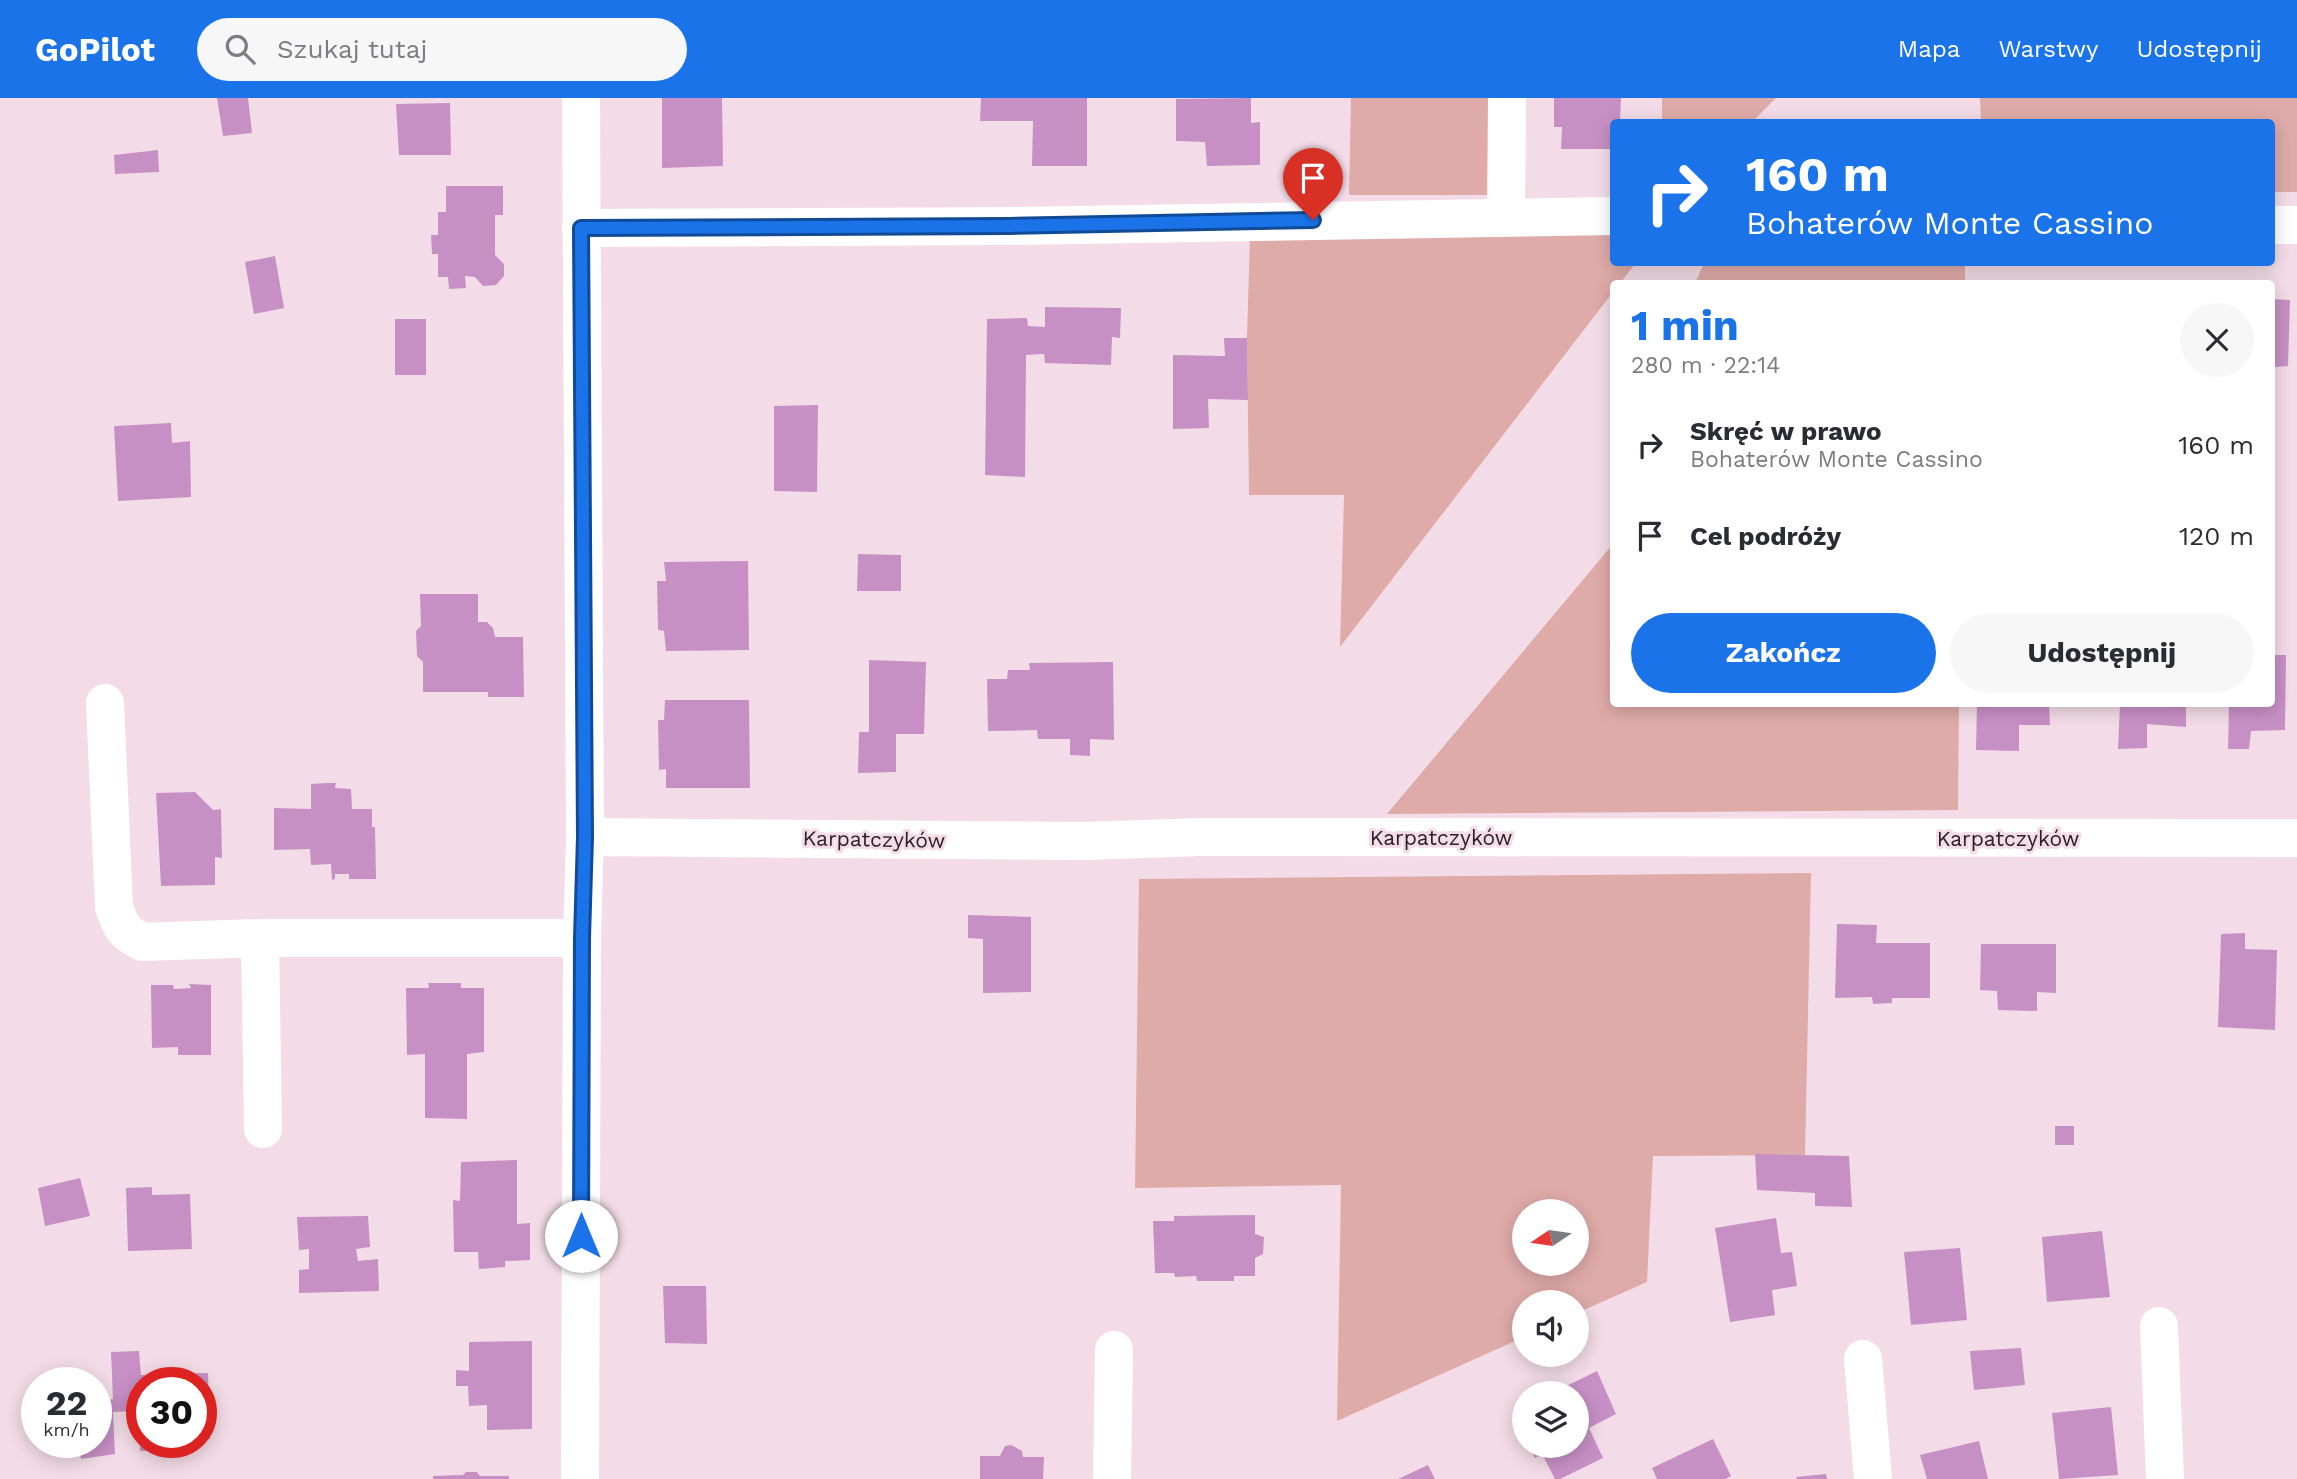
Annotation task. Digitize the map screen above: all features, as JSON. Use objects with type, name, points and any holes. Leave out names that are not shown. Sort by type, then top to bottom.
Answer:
[{"type":"street","points":[[580,1479],[582,938],[585,837],[581,98]]},
{"type":"street","points":[[1506,217],[1507,98]]},
{"type":"street","points":[[581,228],[1009,226],[1610,216]]},
{"type":"street","points":[[2275,225],[2297,225]]},
{"type":"street","points":[[105,703],[114,907],[120,926],[127,934],[142,942],[260,938],[582,938]]},
{"type":"street","name":"Karpatczyków","points":[[585,837],[1084,841],[1201,837],[2297,838]]},
{"type":"street","points":[[260,938],[263,1129]]},
{"type":"street","points":[[2159,1326],[2165,1479]]},
{"type":"street","points":[[1112,1479],[1114,1350]]},
{"type":"street","points":[[1863,1359],[1873,1479]]},
{"type":"shaded area","points":[[1351,98],[1492,98],[1493,195],[1349,195]]},
{"type":"shaded area","points":[[1662,98],[1776,98],[1755,119],[1662,119]]},
{"type":"shaded area","points":[[1980,98],[2297,98],[2297,192],[2275,192],[2275,119],[1981,119]]},
{"type":"shaded area","points":[[1610,232],[1610,266],[1634,266],[1622,280],[1610,280],[1610,296],[1340,647],[1344,495],[1249,495],[1247,338],[1250,235]]},
{"type":"shaded area","points":[[1703,266],[1965,266],[1965,280],[1696,280]]},
{"type":"shaded area","points":[[1610,548],[1610,707],[1959,707],[1958,810],[1387,814]]},
{"type":"shaded area","points":[[1811,873],[1805,1155],[1653,1156],[1647,1282],[1589,1308],[1589,1290],[1512,1290],[1512,1342],[1337,1421],[1341,1185],[1135,1188],[1139,879]]},
{"type":"building","points":[[217,98],[248,98],[252,133],[223,136]]},
{"type":"building","points":[[662,98],[722,98],[723,166],[662,168]]},
{"type":"building","points":[[981,98],[1087,98],[1087,166],[1032,166],[1033,121],[980,121]]},
{"type":"building","points":[[1251,98],[1251,123],[1260,122],[1260,165],[1207,166],[1205,142],[1176,141],[1176,99]]},
{"type":"building","points":[[1554,98],[1621,98],[1620,119],[1610,119],[1610,149],[1561,149],[1562,127],[1554,127]]},
{"type":"building","points":[[450,103],[451,155],[399,155],[396,104]]},
{"type":"building","points":[[158,150],[159,172],[115,174],[114,155]]},
{"type":"building","points":[[446,186],[503,186],[503,215],[495,215],[495,255],[504,264],[504,276],[496,285],[483,286],[475,277],[465,276],[466,288],[449,289],[448,277],[438,277],[438,254],[432,254],[431,235],[438,235],[438,212],[446,212]]},
{"type":"building","points":[[275,256],[284,308],[254,314],[245,262]]},
{"type":"building","points":[[2275,299],[2290,300],[2288,366],[2275,367]]},
{"type":"building","points":[[1045,307],[1121,308],[1120,338],[1112,337],[1111,365],[1045,363],[1044,354],[1026,355],[1025,477],[985,475],[987,319],[1027,318],[1028,326],[1045,327]]},
{"type":"building","points":[[395,319],[426,319],[426,375],[395,375]]},
{"type":"building","points":[[1224,338],[1247,338],[1248,400],[1208,399],[1209,428],[1173,429],[1173,355],[1225,356]]},
{"type":"building","points":[[818,405],[817,492],[774,491],[774,406]]},
{"type":"building","points":[[171,423],[172,443],[190,441],[191,497],[118,501],[114,426]]},
{"type":"building","points":[[858,554],[901,555],[901,591],[857,591]]},
{"type":"building","points":[[748,561],[749,650],[666,651],[664,631],[658,630],[657,581],[666,581],[664,562]]},
{"type":"building","points":[[420,594],[478,594],[478,622],[487,622],[493,628],[495,637],[523,637],[524,697],[488,697],[488,692],[423,692],[423,662],[417,656],[416,631],[421,626]]},
{"type":"building","points":[[2275,655],[2286,655],[2285,730],[2251,731],[2249,749],[2228,749],[2229,707],[2275,707]]},
{"type":"building","points":[[869,660],[926,662],[924,734],[896,734],[896,772],[858,773],[859,732],[869,732]]},
{"type":"building","points":[[1113,662],[1114,740],[1090,739],[1090,756],[1070,755],[1070,739],[1038,739],[1037,730],[988,731],[987,679],[1007,679],[1008,670],[1030,670],[1029,663]]},
{"type":"building","points":[[665,700],[749,700],[750,788],[666,788],[666,769],[659,770],[658,720],[664,720]]},
{"type":"building","points":[[1977,707],[2049,707],[2050,725],[2019,725],[2019,751],[1976,750]]},
{"type":"building","points":[[2120,707],[2186,707],[2186,727],[2147,724],[2147,748],[2118,749]]},
{"type":"building","points":[[336,783],[335,788],[351,789],[352,809],[372,809],[376,879],[349,879],[349,874],[335,874],[335,879],[332,880],[331,864],[311,865],[310,849],[274,850],[274,808],[311,809],[311,784]]},
{"type":"building","points":[[195,792],[213,810],[221,809],[222,858],[215,857],[215,885],[161,886],[156,793]]},
{"type":"building","points":[[968,915],[1031,917],[1031,992],[983,993],[983,939],[968,938]]},
{"type":"building","points":[[1837,924],[1877,925],[1876,943],[1930,943],[1930,998],[1892,998],[1892,1003],[1873,1004],[1872,997],[1835,998]]},
{"type":"building","points":[[2245,933],[2245,949],[2277,950],[2275,1030],[2218,1027],[2221,934]]},
{"type":"building","points":[[1981,944],[2056,944],[2056,993],[2037,992],[2037,1011],[1998,1010],[1997,991],[1980,990]]},
{"type":"building","points":[[428,983],[461,983],[461,988],[484,988],[484,1052],[467,1054],[467,1119],[425,1118],[425,1054],[407,1055],[406,988],[429,988]]},
{"type":"building","points":[[189,984],[211,985],[211,1055],[178,1055],[178,1047],[152,1048],[151,985],[173,985],[174,989],[191,988]]},
{"type":"building","points":[[2055,1126],[2074,1126],[2074,1145],[2055,1145]]},
{"type":"building","points":[[1755,1154],[1849,1156],[1852,1207],[1815,1206],[1815,1193],[1757,1190]]},
{"type":"building","points":[[517,1160],[517,1224],[530,1223],[530,1260],[505,1261],[505,1267],[479,1269],[478,1252],[454,1252],[453,1200],[460,1201],[461,1162]]},
{"type":"building","points":[[80,1178],[90,1216],[45,1226],[38,1188]]},
{"type":"building","points":[[152,1187],[152,1195],[190,1194],[192,1249],[128,1251],[126,1188]]},
{"type":"building","points":[[1255,1215],[1255,1234],[1264,1237],[1263,1254],[1255,1258],[1255,1276],[1234,1276],[1234,1281],[1197,1281],[1196,1276],[1175,1277],[1174,1273],[1155,1273],[1153,1221],[1174,1221],[1174,1216]]},
{"type":"building","points":[[368,1216],[370,1247],[356,1249],[358,1261],[378,1259],[379,1291],[299,1293],[299,1270],[309,1269],[309,1249],[299,1250],[297,1217]]},
{"type":"building","points":[[1776,1218],[1781,1253],[1792,1252],[1797,1286],[1772,1290],[1775,1315],[1730,1322],[1715,1228]]},
{"type":"building","points":[[2102,1231],[2110,1297],[2047,1302],[2042,1237]]},
{"type":"building","points":[[1960,1248],[1967,1320],[1911,1325],[1904,1252]]},
{"type":"building","points":[[663,1286],[706,1286],[707,1344],[665,1343]]},
{"type":"building","points":[[532,1341],[532,1429],[487,1430],[487,1405],[469,1406],[468,1386],[456,1386],[456,1370],[469,1371],[469,1342]]},
{"type":"building","points":[[2021,1348],[2025,1385],[1974,1390],[1970,1351]]},
{"type":"building","points":[[139,1351],[140,1367],[126,1367],[126,1412],[113,1412],[115,1454],[112,1454],[113,1399],[111,1352]]},
{"type":"building","points":[[1597,1371],[1616,1414],[1589,1428],[1589,1381],[1577,1381]]},
{"type":"building","points":[[2111,1407],[2118,1475],[2059,1479],[2052,1413]]},
{"type":"building","points":[[1589,1428],[1603,1458],[1555,1479],[1544,1458],[1589,1458]]},
{"type":"building","points":[[1713,1439],[1731,1476],[1725,1479],[1657,1479],[1652,1468]]},
{"type":"building","points":[[1979,1441],[1988,1479],[1927,1479],[1920,1455]]},
{"type":"building","points":[[1011,1445],[1022,1451],[1023,1457],[1044,1457],[1043,1479],[980,1479],[980,1456],[1000,1456],[1005,1446]]},
{"type":"building","points":[[1428,1465],[1435,1479],[1398,1479]]},
{"type":"building","points":[[466,1472],[477,1472],[480,1476],[509,1476],[509,1479],[433,1479],[433,1476],[463,1475]]},
{"type":"building","points":[[1826,1474],[1827,1479],[1796,1477]]},
{"type":"route","points":[[581,1236],[585,837],[581,228],[1009,226],[1313,220]]}]
